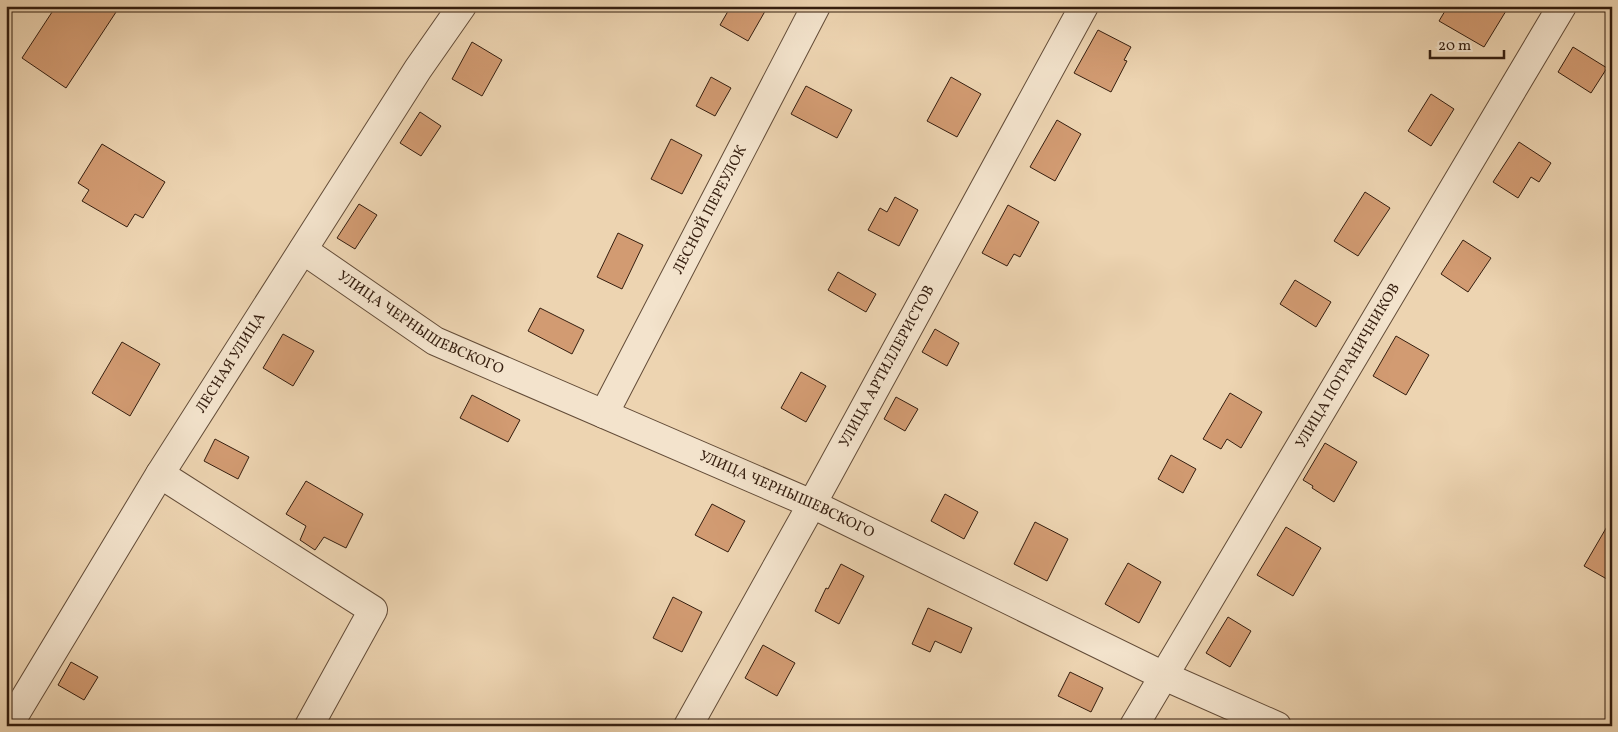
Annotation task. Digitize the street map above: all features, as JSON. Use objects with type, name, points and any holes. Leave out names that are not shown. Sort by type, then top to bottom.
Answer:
[{"type":"street","name":"ЛЕСНАЯ УЛИЦА","points":[[8,726],[160,474],[418,69],[462,6]]},
{"type":"street","name":"ЛЕСНОЙ ПЕРЕУЛОК","points":[[604,414],[816,6]]},
{"type":"street","name":"УЛИЦА АРТИЛЛЕРИСТОВ","points":[[688,726],[812,504],[1084,6]]},
{"type":"street","name":"УЛИЦА ПОГРАНИЧНИКОВ","points":[[1134,726],[1562,6]]},
{"type":"street","name":"УЛИЦА ЧЕРНЫШЕВСКОГО","points":[[303,250],[435,341],[812,504],[1164,676],[1277,726]]},
{"type":"street","points":[[160,474],[373,610],[309,726]]},
{"type":"building","points":[[56,6],[120,6],[66,88],[22,58]]},
{"type":"building","points":[[731,6],[768,6],[748,41],[720,25]]},
{"type":"building","points":[[1448,6],[1509,6],[1484,47],[1439,21]]},
{"type":"building","points":[[1098,30],[1131,47],[1124,60],[1127,61],[1111,92],[1074,73]]},
{"type":"building","points":[[472,42],[502,60],[482,96],[452,79]]},
{"type":"building","points":[[1573,47],[1607,68],[1591,93],[1558,72]]},
{"type":"building","points":[[711,77],[731,88],[715,116],[696,106]]},
{"type":"building","points":[[951,77],[981,94],[957,137],[927,121]]},
{"type":"building","points":[[806,86],[852,110],[837,138],[791,114]]},
{"type":"building","points":[[1431,94],[1454,109],[1431,146],[1408,131]]},
{"type":"building","points":[[420,112],[441,126],[421,156],[400,143]]},
{"type":"building","points":[[1057,120],[1081,134],[1055,181],[1030,167]]},
{"type":"building","points":[[671,139],[702,155],[682,194],[651,179]]},
{"type":"building","points":[[1519,142],[1551,163],[1539,182],[1531,177],[1518,198],[1493,182]]},
{"type":"building","points":[[102,144],[165,182],[143,218],[135,214],[127,227],[82,201],[89,190],[78,183]]},
{"type":"building","points":[[1365,192],[1390,208],[1358,256],[1334,241]]},
{"type":"building","points":[[895,197],[918,210],[899,246],[868,230],[880,208],[887,212]]},
{"type":"building","points":[[359,204],[377,215],[355,249],[337,238]]},
{"type":"building","points":[[1008,205],[1039,222],[1020,257],[1014,254],[1007,266],[982,253]]},
{"type":"building","points":[[618,233],[643,245],[622,289],[597,277]]},
{"type":"building","points":[[1463,240],[1491,258],[1468,292],[1441,274]]},
{"type":"building","points":[[838,272],[876,294],[866,312],[828,290]]},
{"type":"building","points":[[1295,280],[1331,302],[1316,327],[1280,304]]},
{"type":"building","points":[[540,308],[584,330],[572,354],[528,331]]},
{"type":"building","points":[[935,329],[959,343],[947,366],[922,352]]},
{"type":"building","points":[[283,334],[314,351],[293,386],[263,368]]},
{"type":"building","points":[[1396,336],[1429,355],[1406,395],[1373,376]]},
{"type":"building","points":[[122,342],[160,364],[130,416],[92,393]]},
{"type":"building","points":[[801,372],[826,386],[806,422],[781,408]]},
{"type":"building","points":[[1230,393],[1262,412],[1241,448],[1227,439],[1221,449],[1203,439]]},
{"type":"building","points":[[472,395],[520,420],[508,442],[460,418]]},
{"type":"building","points":[[896,397],[918,409],[905,431],[884,419]]},
{"type":"building","points":[[215,439],[249,457],[238,479],[204,461]]},
{"type":"building","points":[[1325,443],[1357,462],[1334,502],[1303,480]]},
{"type":"building","points":[[1171,455],[1196,469],[1183,493],[1158,479]]},
{"type":"building","points":[[306,481],[363,514],[346,548],[324,537],[315,550],[300,540],[306,526],[286,514]]},
{"type":"building","points":[[945,494],[978,512],[964,539],[931,521]]},
{"type":"building","points":[[712,504],[745,521],[728,552],[695,535]]},
{"type":"building","points":[[1612,518],[1612,582],[1584,566]]},
{"type":"building","points":[[1035,522],[1068,539],[1047,581],[1014,564]]},
{"type":"building","points":[[1286,527],[1321,548],[1293,596],[1257,575]]},
{"type":"building","points":[[1128,563],[1161,582],[1139,623],[1105,604]]},
{"type":"building","points":[[841,564],[864,576],[839,624],[815,611],[826,588],[828,589]]},
{"type":"building","points":[[673,597],[702,612],[682,652],[653,638]]},
{"type":"building","points":[[928,608],[972,628],[961,653],[935,641],[930,652],[912,644]]},
{"type":"building","points":[[1228,617],[1251,631],[1230,667],[1206,653]]},
{"type":"building","points":[[763,645],[795,663],[777,696],[745,678]]},
{"type":"building","points":[[71,662],[98,677],[84,700],[58,685]]},
{"type":"building","points":[[1070,672],[1103,688],[1091,712],[1058,696]]}]
